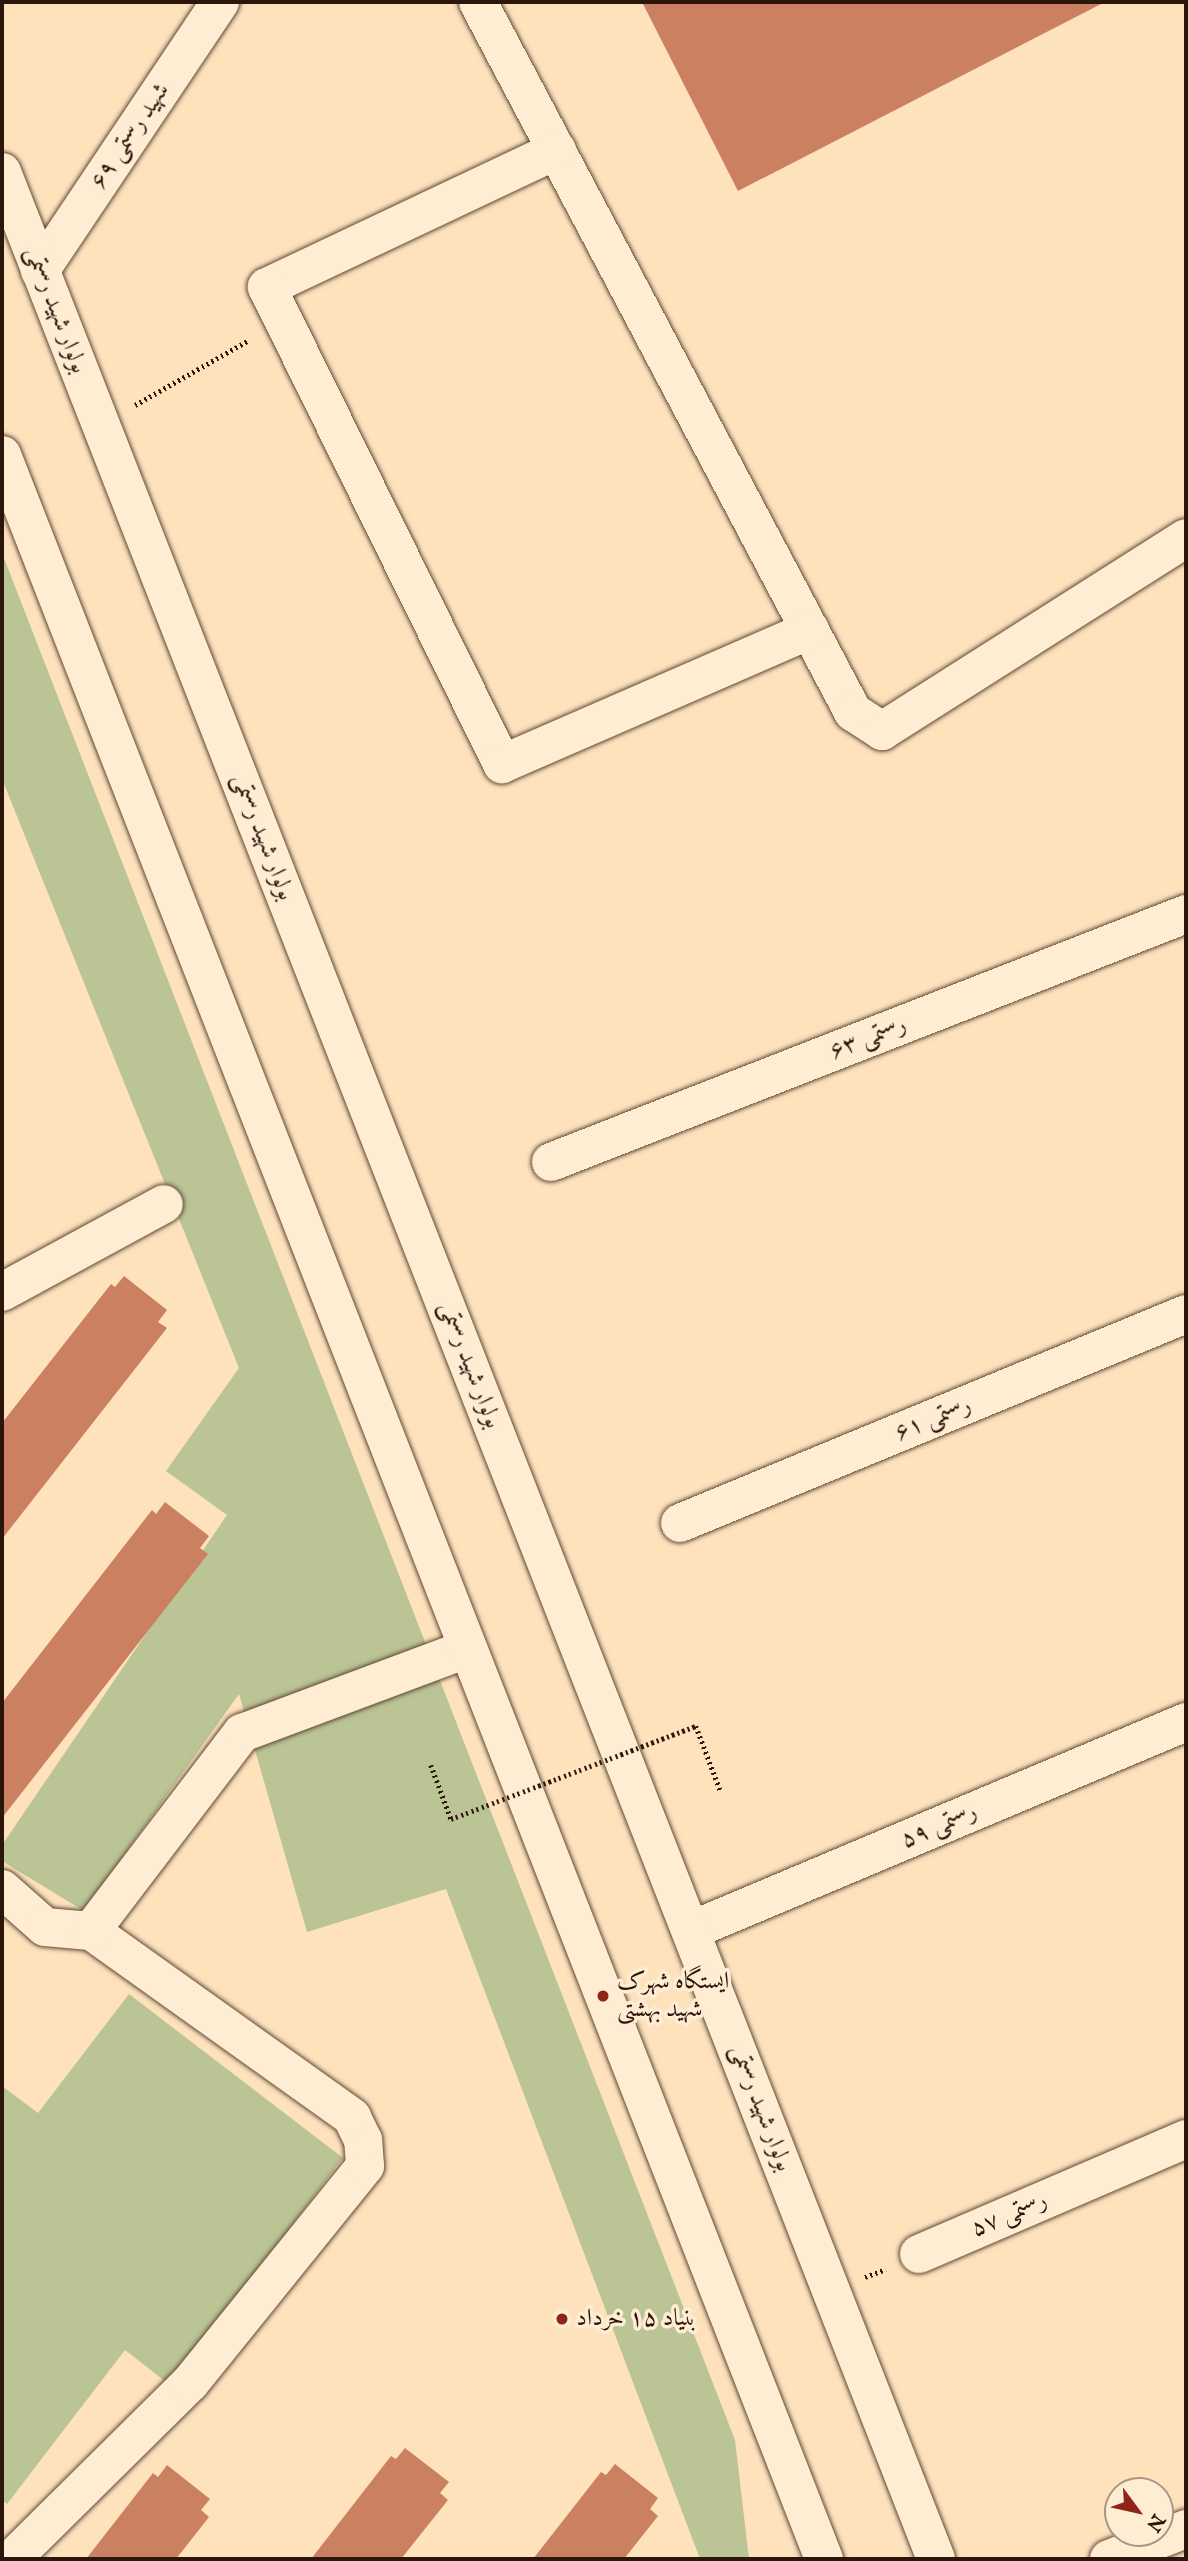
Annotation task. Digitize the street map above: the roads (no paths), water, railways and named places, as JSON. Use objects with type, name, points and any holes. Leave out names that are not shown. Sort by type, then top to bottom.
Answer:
[{"type":"street","name":"شهید رستمی ۶۹","points":[[40,271],[220,2]]},
{"type":"street","points":[[478,2],[853,712],[883,731],[1186,538]]},
{"type":"street","points":[[556,150],[267,288],[502,764],[810,630]]},
{"type":"street","name":"بولوار شهید رستمی","points":[[2,172],[936,2559]]},
{"type":"street","points":[[2,455],[467,1649],[813,2548]]},
{"type":"street","name":"رستمی ۶۳","points":[[551,1161],[1186,914]]},
{"type":"street","points":[[2,1292],[164,1204]]},
{"type":"street","name":"رستمی ۶۱","points":[[680,1523],[1186,1314]]},
{"type":"street","points":[[91,1931],[242,1733],[467,1649]]},
{"type":"street","name":"رستمی ۵۹","points":[[692,1930],[1186,1722]]},
{"type":"street","points":[[2,1889],[45,1927],[91,1931],[352,2117],[363,2140],[365,2166],[190,2383],[12,2559]]},
{"type":"street","name":"رستمی ۵۷","points":[[919,2254],[1186,2139]]},
{"type":"street","points":[[1109,2559],[1186,2529]]},
{"type":"place","name":"ایستگاه شهرک شهید بهشتی","points":[[603,1996]]},
{"type":"place","name":"بنیاد ۱۵ خرداد","points":[[562,2319]]}]
